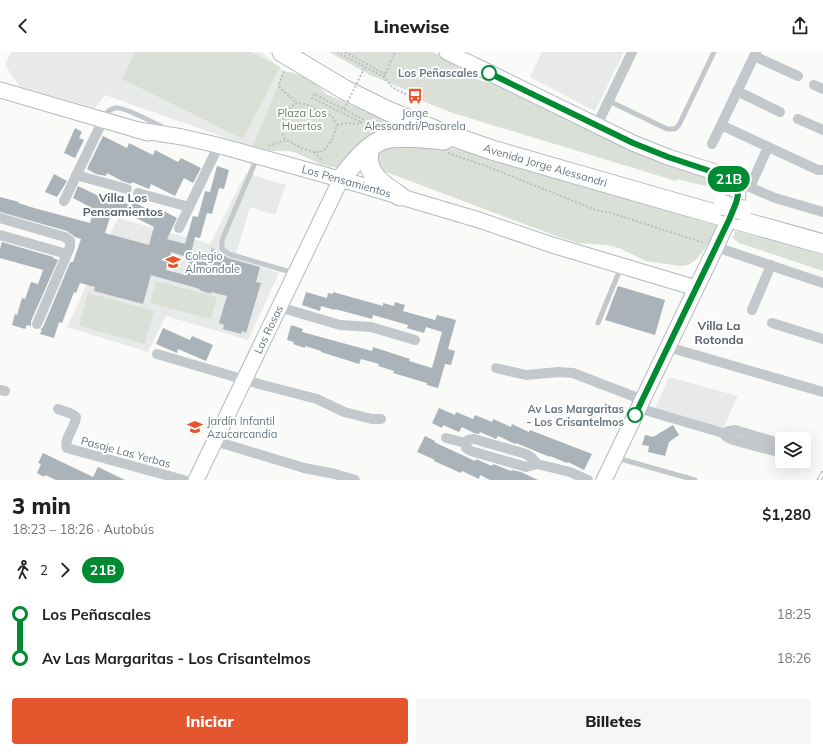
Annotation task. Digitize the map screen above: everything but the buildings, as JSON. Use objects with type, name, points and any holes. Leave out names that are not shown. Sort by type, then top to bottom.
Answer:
[{"type":"highway","name":"Avenida Jorge Alessandri","points":[[282,52],[324,78],[366,101],[410,121],[464,141],[740,215],[823,234]]},
{"type":"highway","name":"Avenida Jorge Alessandri","points":[[302,52],[367,89],[417,112],[446,123],[492,139],[721,210]]},
{"type":"highway","points":[[339,182],[358,159],[378,142],[391,138],[464,141]]},
{"type":"highway","points":[[370,148],[368,161],[374,176],[385,186],[400,196]]},
{"type":"highway","name":"Avenida Jorge Alessandri","points":[[740,215],[823,244]]},
{"type":"main road","points":[[447,52],[653,151],[721,174],[729,178],[735,185],[738,199],[604,480]]},
{"type":"main road","name":"Los Pensamientos","points":[[4,89],[215,153],[256,160]]},
{"type":"main road","name":"Los Pensamientos","points":[[138,130],[182,137],[256,160],[339,182],[400,196],[552,245],[696,288]]},
{"type":"main road","name":"Los Pensamientos","points":[[339,182],[523,239],[552,245]]},
{"type":"main road","name":"Las Rosas","points":[[196,480],[339,182]]},
{"type":"street","points":[[597,125],[632,52]]},
{"type":"street","points":[[712,144],[755,54],[798,76]]},
{"type":"street","points":[[737,91],[780,112]]},
{"type":"street","points":[[798,119],[823,130]]},
{"type":"street","points":[[64,201],[103,120]]},
{"type":"street","points":[[721,125],[818,170],[823,170]]},
{"type":"street","points":[[750,187],[768,147]]},
{"type":"street","points":[[180,228],[215,153]]},
{"type":"street","points":[[76,175],[127,189]]},
{"type":"street","points":[[735,185],[744,185],[775,198],[823,212]]},
{"type":"street","points":[[138,193],[189,207]]},
{"type":"street","points":[[0,218],[68,238],[70,244],[67,254],[37,324]]},
{"type":"street","points":[[0,235],[67,254]]},
{"type":"street","points":[[716,247],[823,282]]},
{"type":"street","points":[[752,310],[771,265]]},
{"type":"street","points":[[279,307],[340,325],[371,327],[415,340]]},
{"type":"street","points":[[772,323],[823,339]]},
{"type":"street","points":[[668,347],[823,391]]},
{"type":"street","points":[[157,354],[317,399],[344,412],[372,419],[381,419]]},
{"type":"street","points":[[496,368],[526,375],[559,372],[573,373],[640,404],[724,433],[732,440],[775,451]]},
{"type":"street","name":"Pasaje Las Yerbas","points":[[58,409],[76,417],[76,421],[66,443],[67,448],[184,480]]},
{"type":"street","points":[[724,433],[729,430],[736,430],[775,442]]},
{"type":"street","points":[[446,438],[466,443],[465,446],[468,450],[486,456],[526,467],[537,464],[570,472],[588,480]]},
{"type":"street","points":[[215,441],[304,468],[355,480]]},
{"type":"lane","points":[[609,101],[667,129],[674,129],[679,125],[714,52]]},
{"type":"lane","points":[[103,120],[109,110],[121,108],[182,137]]},
{"type":"lane","points":[[256,160],[222,240],[222,249],[226,253],[295,274]]},
{"type":"lane","points":[[598,323],[621,266]]},
{"type":"lane","points":[[615,458],[695,480]]},
{"type":"path","points":[[337,52],[384,77],[392,87],[414,98]]},
{"type":"path","points":[[345,52],[385,74]]},
{"type":"path","points":[[384,77],[396,52]]},
{"type":"path","points":[[344,109],[365,67]]},
{"type":"path","points":[[284,71],[279,84],[280,88],[297,103],[304,104],[332,116],[337,125],[329,146],[323,152],[314,152],[299,147],[286,140],[282,133],[282,128],[290,108],[297,103]]},
{"type":"path","points":[[314,94],[363,118],[361,122],[312,98],[314,94]]},
{"type":"path","points":[[337,125],[347,123],[360,124],[361,122]]},
{"type":"path","points":[[444,152],[486,166],[596,210],[611,213],[716,247]]},
{"type":"shaded area","points":[[11,52],[261,52],[284,71],[252,147],[105,95],[95,108],[20,87],[5,65]]},
{"type":"shaded area","points":[[542,52],[624,52],[595,111],[530,77]]},
{"type":"shaded area","name":"Colegio Almondale","points":[[246,173],[286,185],[275,215],[250,207],[235,258],[279,273],[248,340],[166,316],[148,352],[67,327],[118,218],[210,244]]},
{"type":"shaded area","points":[[669,377],[738,396],[723,428],[655,408]]},
{"type":"green space","points":[[135,52],[250,52],[280,67],[243,139],[122,79]]},
{"type":"green space","points":[[329,52],[433,52],[440,55],[475,79],[498,83],[724,183],[730,189],[730,192],[677,179],[676,181],[453,113],[417,99],[419,95],[370,75]]},
{"type":"green space","name":"Plaza Los Huertos","points":[[284,71],[307,78],[326,94],[407,130],[339,167],[327,166],[289,151],[267,151],[252,147]]},
{"type":"green space","points":[[435,144],[505,162],[717,226],[709,243],[696,260],[688,265],[680,266],[646,261],[619,248],[606,245],[578,243],[556,236],[380,170],[374,151],[377,147]]},
{"type":"green space","points":[[735,231],[823,255],[823,271],[739,243],[733,238]]},
{"type":"green space","points":[[156,281],[217,297],[211,319],[150,303]]},
{"type":"green space","points":[[88,293],[154,311],[145,344],[79,326]]},
{"type":"railway","points":[[819,480],[823,473]]},
{"type":"bus line","name":"21B","points":[[489,73],[633,143],[668,157],[721,174],[729,178],[735,185],[738,195],[735,207],[635,415]]},
{"type":"place","name":"Los Peñascales","points":[[489,73]]},
{"type":"place","name":"Jorge Alessandri/Pasarela","points":[[415,96]]},
{"type":"place","name":"Colegio Almondale","points":[[173,262]]},
{"type":"place","name":"Av Las Margaritas - Los Crisantelmos","points":[[635,415]]},
{"type":"place","name":"Jardín Infantil Azucarcandia","points":[[195,427]]},
{"type":"district","name":"Villa Los Pensamientos","points":[[123,205]]},
{"type":"district","name":"Villa La Rotonda","points":[[719,333]]}]
